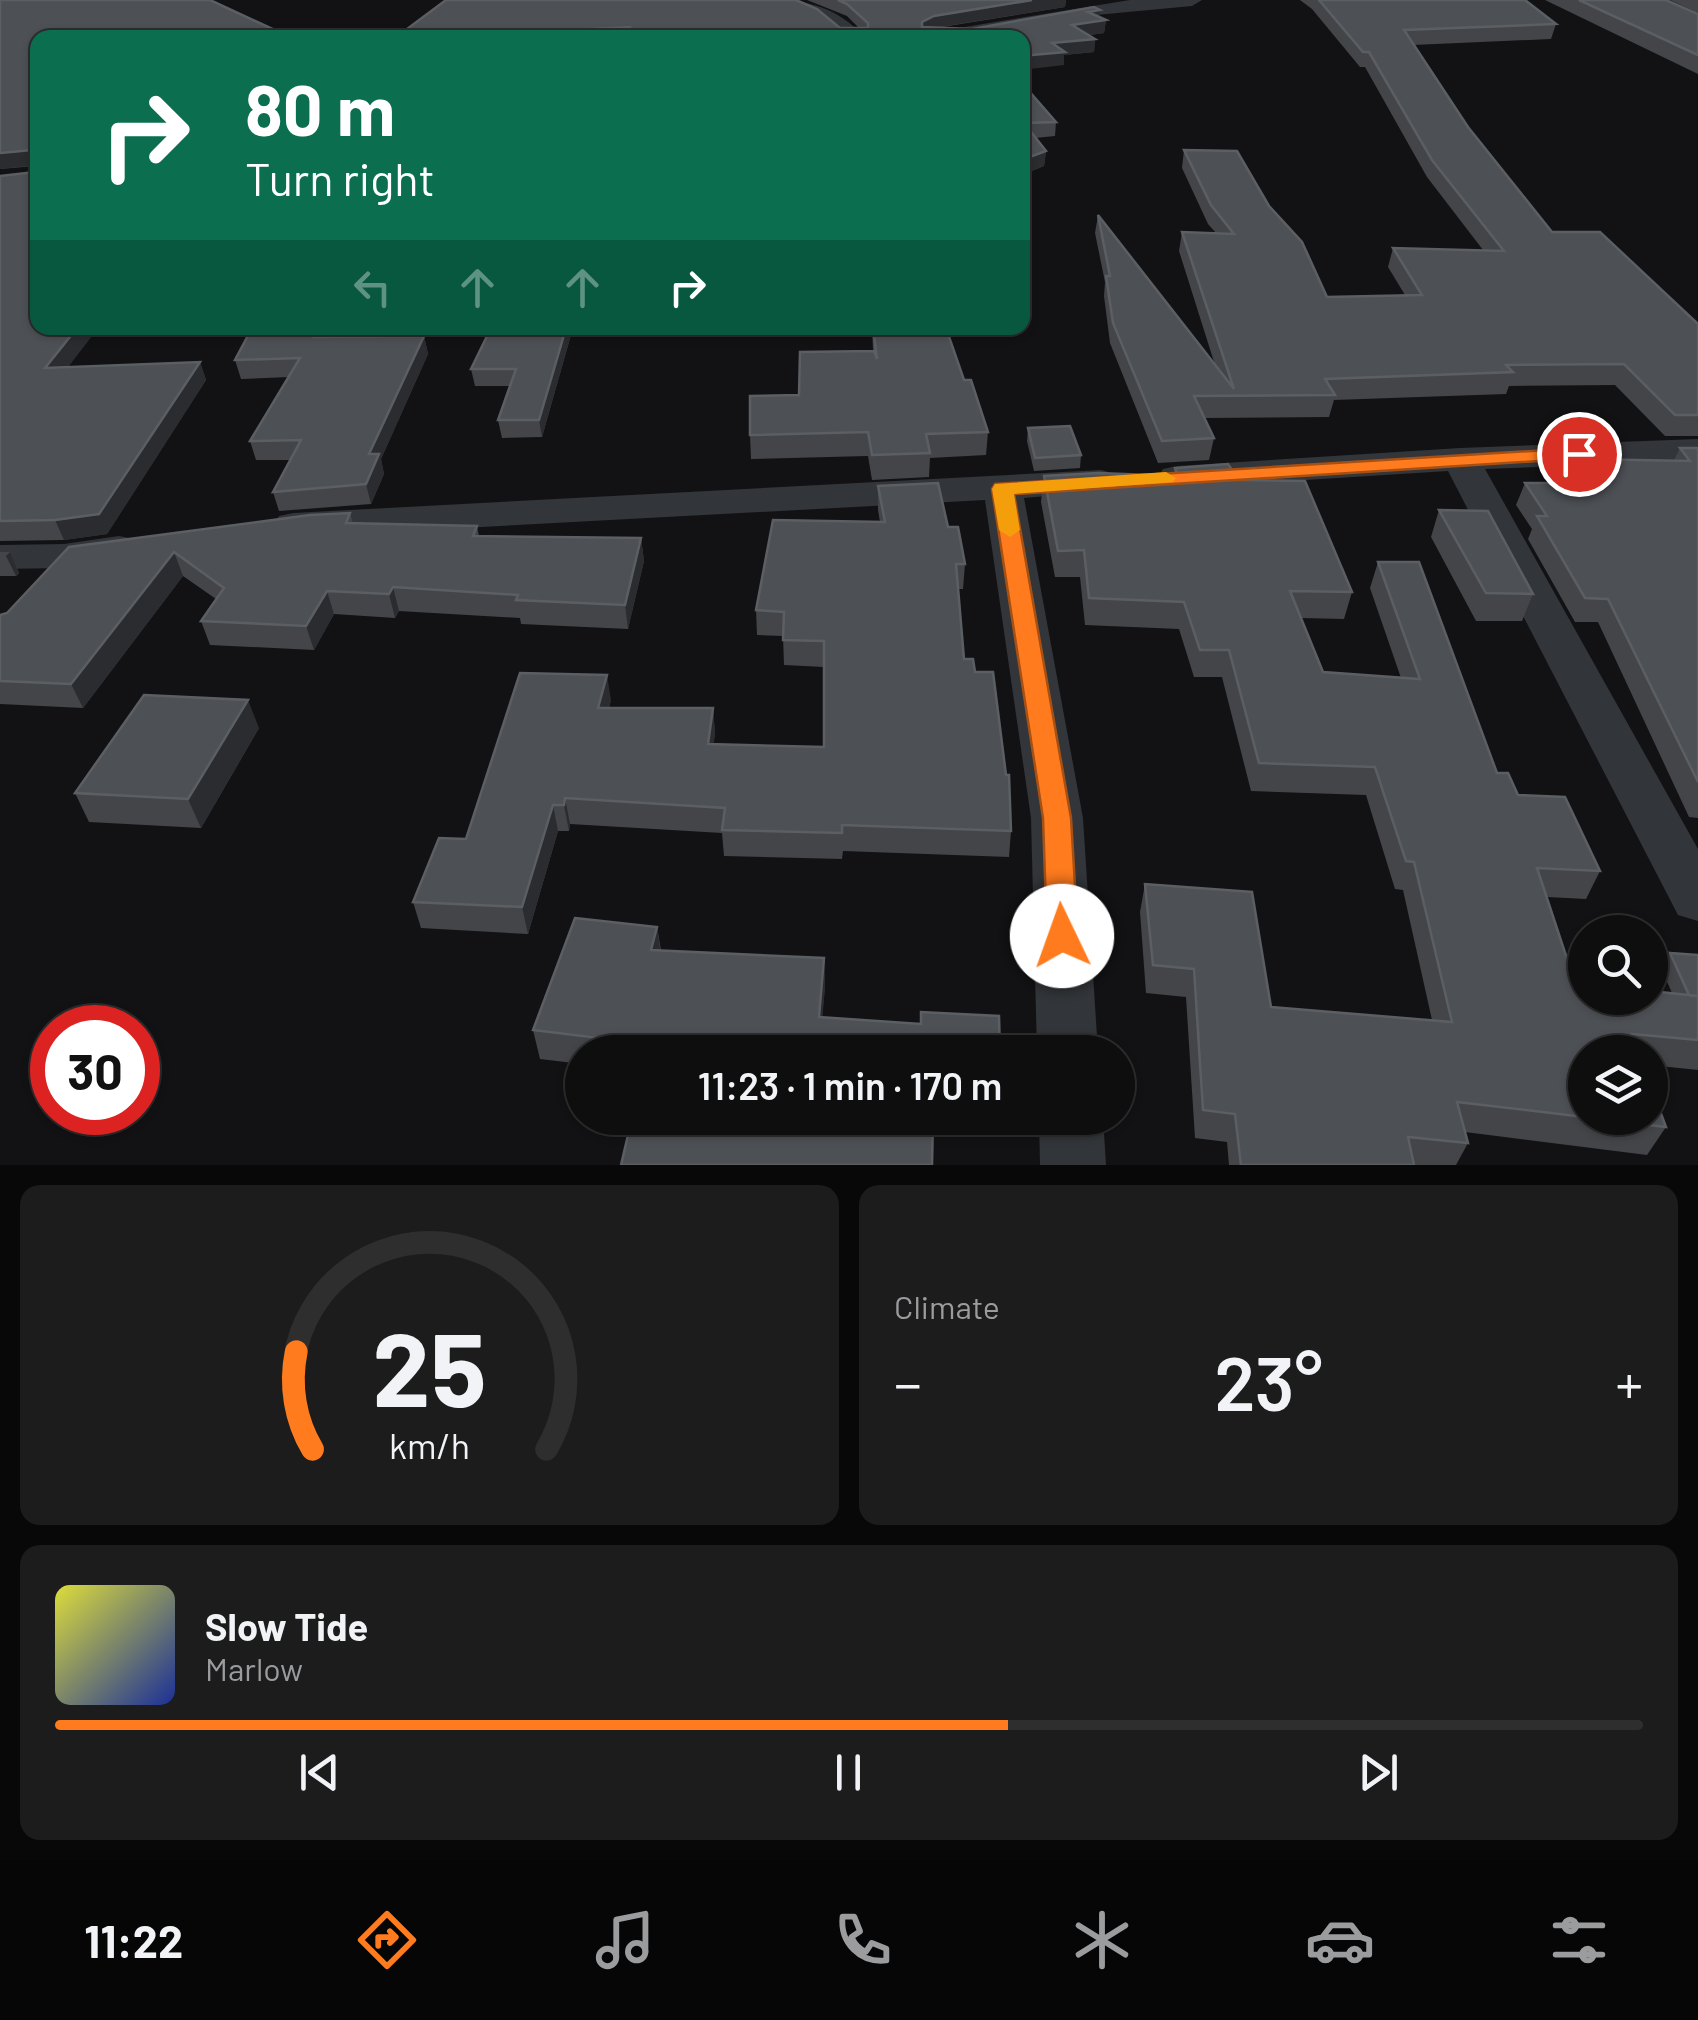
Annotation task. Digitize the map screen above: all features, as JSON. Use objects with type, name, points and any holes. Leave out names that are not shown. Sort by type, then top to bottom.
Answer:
[{"type":"street","points":[[780,0],[826,14],[846,30]]},
{"type":"street","points":[[980,30],[1096,10],[1192,0]]},
{"type":"street","points":[[258,530],[316,522],[1003,489],[1460,459],[1698,450]]},
{"type":"street","points":[[1460,459],[1698,899]]},
{"type":"street","points":[[1003,489],[1057,818],[1067,1035]]},
{"type":"street","points":[[0,557],[64,556],[161,542]]},
{"type":"street","points":[[26,597],[64,556]]},
{"type":"street","points":[[1072,1135],[1074,1165]]},
{"type":"building","points":[[0,0],[210,0],[275,30],[30,30],[30,150],[0,153]]},
{"type":"building","points":[[446,0],[796,0],[817,9],[840,28],[868,28],[868,23],[838,0],[1032,0],[934,16],[922,22],[922,27],[972,29],[1094,7],[1100,10],[1088,12],[1106,20],[1072,25],[1095,39],[1052,43],[1065,52],[1030,55],[1030,30],[406,30]]},
{"type":"building","points":[[1319,0],[1525,0],[1556,24],[1404,30],[1468,127],[1552,232],[1600,232],[1698,324],[1698,415],[1675,415],[1624,364],[1506,365],[1513,372],[1325,379],[1335,395],[1194,396],[1214,438],[1162,441],[1113,323],[1106,276],[1110,276],[1098,215],[1234,389],[1182,232],[1234,234],[1211,205],[1184,150],[1237,151],[1269,206],[1302,242],[1327,297],[1422,295],[1393,248],[1504,251],[1432,160],[1369,52],[1363,52]]},
{"type":"building","points":[[1579,0],[1666,0],[1698,14],[1698,55]]},
{"type":"building","points":[[1030,92],[1056,122],[1030,123]]},
{"type":"building","points":[[1030,131],[1046,151],[1030,157]]},
{"type":"building","points":[[30,173],[30,335],[71,335],[45,368],[200,362],[99,514],[0,521],[0,176]]},
{"type":"building","points":[[248,335],[424,336],[369,454],[379,454],[366,484],[273,492],[301,440],[250,441],[300,358],[235,360]]},
{"type":"building","points":[[488,335],[564,335],[539,420],[498,420],[516,369],[471,369]]},
{"type":"building","points":[[874,335],[948,335],[964,380],[971,380],[988,432],[926,434],[930,453],[872,455],[868,432],[750,435],[750,396],[799,395],[800,352],[874,351],[877,359]]},
{"type":"building","points":[[1070,426],[1081,455],[1035,458],[1028,428]]},
{"type":"building","points":[[1680,448],[1698,448],[1698,782],[1608,599],[1585,598],[1537,516],[1547,516],[1525,483],[1583,483],[1584,459],[1690,461]]},
{"type":"building","points":[[1228,464],[1239,480],[1305,481],[1352,592],[1290,591],[1323,672],[1420,679],[1378,562],[1419,562],[1497,773],[1508,773],[1518,795],[1565,797],[1600,871],[1537,868],[1568,962],[1568,1015],[1668,1015],[1668,993],[1698,996],[1698,1040],[1668,1035],[1568,1035],[1568,1115],[1457,1102],[1468,1143],[1408,1137],[1414,1165],[1241,1165],[1235,1114],[1203,1110],[1194,969],[1153,965],[1145,884],[1252,892],[1271,1007],[1452,1022],[1414,862],[1406,861],[1375,767],[1259,763],[1229,650],[1200,650],[1184,602],[1089,598],[1084,550],[1058,551],[1044,476],[1178,476],[1175,468]]},
{"type":"building","points":[[938,483],[948,527],[958,527],[965,564],[956,564],[964,659],[973,659],[975,672],[993,672],[1009,775],[1011,831],[842,825],[842,833],[722,830],[725,808],[565,798],[564,805],[553,805],[522,907],[413,902],[439,838],[466,839],[520,673],[607,675],[598,708],[713,708],[708,744],[824,747],[824,641],[783,640],[784,612],[756,610],[773,520],[885,522],[878,486]]},
{"type":"building","points":[[1439,510],[1488,511],[1533,594],[1486,593]]},
{"type":"building","points":[[350,513],[346,523],[477,526],[473,536],[641,538],[625,605],[516,600],[518,595],[393,587],[389,594],[327,591],[306,626],[201,621],[224,588],[174,552],[71,684],[0,681],[0,615],[7,613],[69,547]]},
{"type":"building","points":[[144,695],[248,700],[188,799],[75,793]]},
{"type":"building","points":[[575,918],[657,927],[651,950],[824,958],[819,1017],[921,1024],[921,1012],[999,1016],[1000,1035],[574,1035],[533,1030]]},
{"type":"building","points":[[1670,953],[1698,955],[1698,996],[1689,995]]},
{"type":"building","points":[[628,1135],[933,1135],[932,1165],[621,1165]]},
{"type":"slow traffic","points":[[1010,530],[1003,489],[1166,478]]},
{"type":"route","points":[[1062,936],[1057,818],[1003,489],[1579,454]]}]
